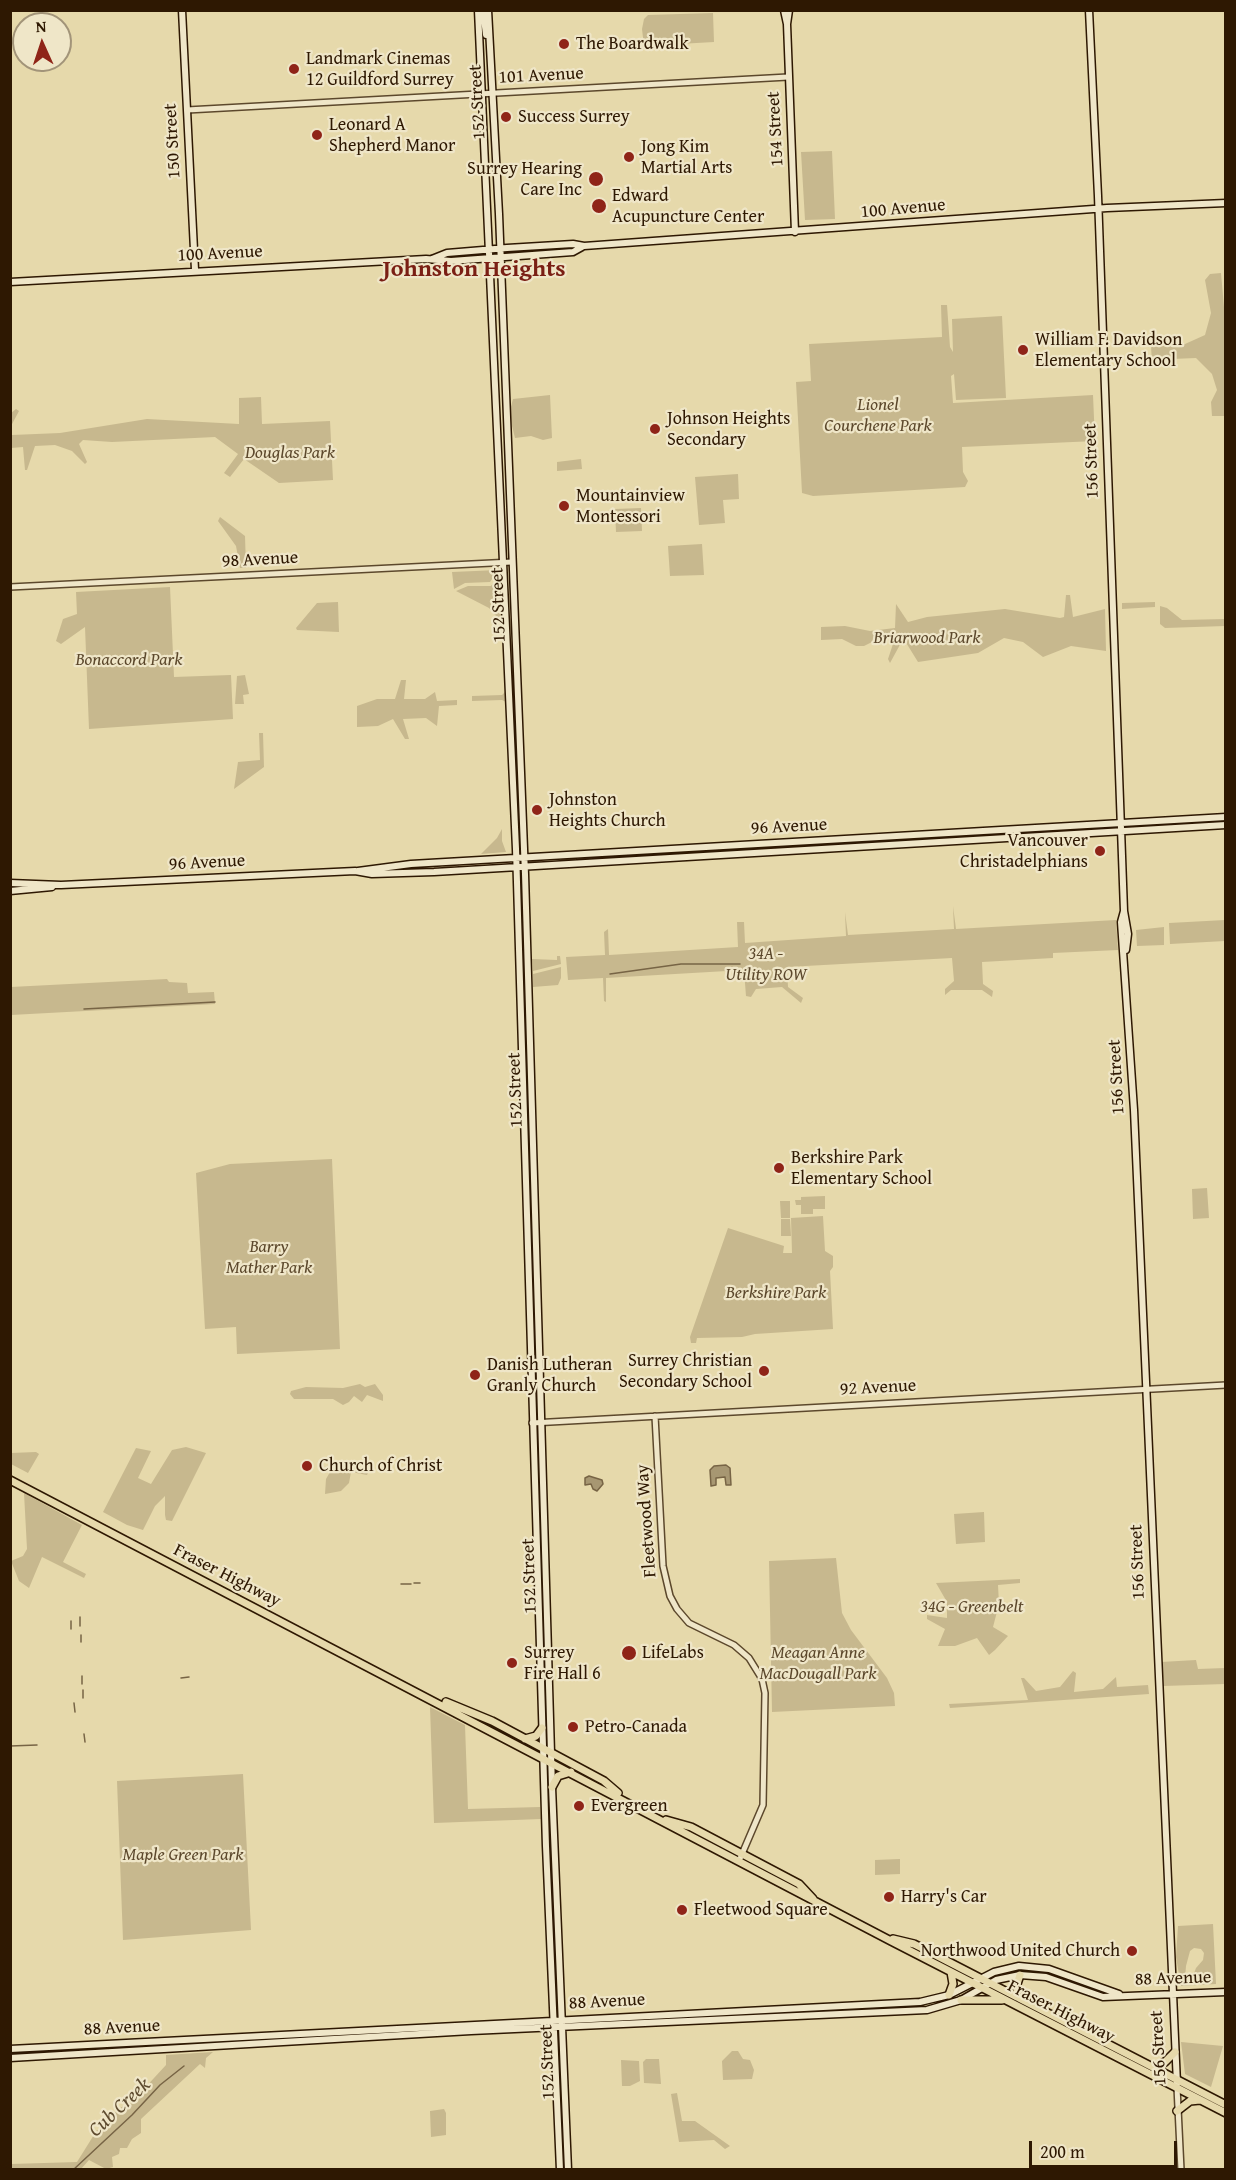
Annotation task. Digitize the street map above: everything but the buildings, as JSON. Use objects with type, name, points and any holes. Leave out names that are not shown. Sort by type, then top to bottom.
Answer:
[{"type":"main road","name":"150 Street","points":[[182,10],[195,270]]},
{"type":"main road","name":"152 Street","points":[[478,10],[517,867],[542,1728],[552,2028],[560,2169]]},
{"type":"main road","points":[[483,10],[485,34],[490,37]]},
{"type":"main road","name":"152 Street","points":[[488,10],[525,867],[551,1762],[568,2169]]},
{"type":"main road","name":"154 Street","points":[[784,10],[787,24]]},
{"type":"main road","name":"154 Street","points":[[789,10],[788,76],[795,232]]},
{"type":"main road","name":"156 Street","points":[[1089,10],[1122,831],[1124,911],[1121,922],[1125,954],[1146,1389],[1171,1995],[1177,2083]]},
{"type":"main road","name":"100 Avenue","points":[[432,259],[447,253],[490,249],[573,244],[583,247],[1098,209],[1226,202]]},
{"type":"main road","name":"100 Avenue","points":[[10,282],[195,270],[432,259],[451,261],[573,252],[583,247]]},
{"type":"main road","name":"96 Avenue","points":[[10,891],[61,885],[355,871],[382,866],[1226,818]]},
{"type":"main road","name":"96 Avenue","points":[[355,871],[372,874],[525,867],[1226,825]]},
{"type":"main road","points":[[957,841],[966,832]]},
{"type":"main road","points":[[671,857],[680,849]]},
{"type":"main road","name":"96 Avenue","points":[[10,883],[61,885]]},
{"type":"main road","points":[[519,960],[528,966]]},
{"type":"main road","name":"Fraser Highway","points":[[10,1480],[655,1817],[741,1858],[815,1901],[981,1988],[1226,2105]]},
{"type":"main road","points":[[540,1654],[548,1654]]},
{"type":"main road","name":"Fraser Highway","points":[[429,1698],[492,1722],[525,1739]]},
{"type":"main road","points":[[525,1739],[536,1736],[542,1728]]},
{"type":"main road","points":[[525,1739],[604,1781],[627,1801]]},
{"type":"main road","points":[[552,1787],[560,1775],[571,1772]]},
{"type":"main road","name":"Fraser Highway","points":[[883,1937],[914,1944],[1017,1996],[1154,2068],[1202,2101],[1226,2113]]},
{"type":"main road","name":"88 Avenue","points":[[10,2049],[920,2002],[949,1995],[1006,1968],[1039,1967],[1122,1996]]},
{"type":"main road","points":[[949,1995],[953,1984],[951,1972]]},
{"type":"main road","points":[[1017,1996],[1020,1975]]},
{"type":"main road","name":"88 Avenue","points":[[10,2058],[561,2027],[923,2010],[961,2000],[989,1983],[1020,1975],[1046,1977],[1103,1997],[1226,1992]]},
{"type":"main road","points":[[961,2000],[1005,2000]]},
{"type":"main road","points":[[1154,2068],[1165,2062],[1175,2052]]},
{"type":"main road","points":[[1177,2111],[1190,2101],[1202,2101]]},
{"type":"street","name":"101 Avenue","points":[[187,110],[788,76]]},
{"type":"street","name":"98 Avenue","points":[[10,587],[512,562]]},
{"type":"street","name":"92 Avenue","points":[[532,1423],[1226,1385]]},
{"type":"street","name":"Fleetwood Way","points":[[655,1416],[663,1566],[670,1596],[676,1609],[689,1623],[742,1651],[754,1665],[764,1688],[764,1798],[760,1818],[741,1858]]},
{"type":"street","name":"156 Street","points":[[1177,2083],[1181,2169]]},
{"type":"green space","points":[[713,13],[714,42],[644,46],[642,29],[644,19],[648,15]]},
{"type":"green space","points":[[832,151],[835,219],[805,220],[801,152]]},
{"type":"green space","points":[[1221,273],[1226,330],[1225,416],[1212,416],[1211,402],[1217,390],[1212,374],[1196,358],[1152,363],[1150,329],[1161,341],[1172,344],[1185,344],[1205,335],[1211,313],[1205,280],[1210,274]]},
{"type":"green space","name":"Lionel Courchene Park","points":[[941,305],[947,305],[950,347],[953,352],[952,319],[1002,316],[1006,398],[956,400],[954,374],[951,376],[953,403],[1093,395],[1095,441],[962,447],[963,472],[968,481],[965,487],[813,496],[802,493],[796,382],[811,381],[809,344],[942,337]]},
{"type":"green space","points":[[550,395],[552,438],[543,440],[531,436],[515,438],[509,414],[513,399]]},
{"type":"green space","name":"Douglas Park","points":[[261,397],[262,424],[330,421],[333,480],[279,483],[244,459],[230,477],[224,473],[238,454],[215,437],[112,442],[83,440],[79,444],[87,462],[85,464],[72,451],[55,445],[35,446],[27,470],[25,470],[23,447],[11,448],[11,426],[12,435],[60,433],[147,419],[239,424],[239,398]]},
{"type":"green space","points":[[16,409],[19,411],[11,426],[11,413]]},
{"type":"green space","points":[[581,459],[582,469],[557,471],[557,462]]},
{"type":"green space","points":[[738,474],[739,499],[723,500],[725,523],[699,525],[695,477]]},
{"type":"green space","points":[[641,508],[642,531],[616,532],[615,509]]},
{"type":"green space","points":[[220,517],[245,536],[246,568],[240,568],[236,546],[218,521]]},
{"type":"green space","points":[[702,544],[704,575],[670,576],[668,546]]},
{"type":"green space","points":[[498,570],[490,582],[465,583],[454,589],[452,572]]},
{"type":"green space","points":[[499,576],[501,622],[489,608],[456,591],[468,586],[491,586]]},
{"type":"green space","name":"Bonaccord Park","points":[[170,587],[174,677],[231,675],[233,719],[89,729],[85,627],[61,644],[56,641],[63,619],[77,614],[76,592]]},
{"type":"green space","name":"Briarwood Park","points":[[1066,595],[1070,595],[1073,617],[1105,609],[1106,651],[1071,646],[1043,657],[1023,642],[1004,638],[978,653],[918,662],[905,641],[902,641],[890,663],[888,659],[895,638],[878,639],[864,646],[856,646],[842,639],[821,640],[821,627],[845,626],[870,631],[895,628],[896,604],[908,622],[927,617],[1005,609],[1060,618],[1064,617]]},
{"type":"green space","points":[[338,602],[339,632],[297,630],[296,628],[317,603]]},
{"type":"green space","points":[[1155,602],[1155,607],[1122,609],[1122,603]]},
{"type":"green space","points":[[1160,606],[1167,608],[1182,620],[1225,619],[1225,626],[1165,628],[1160,624]]},
{"type":"green space","points":[[245,675],[249,694],[243,695],[244,704],[235,704],[237,676]]},
{"type":"green space","points":[[401,680],[406,680],[404,699],[425,699],[435,692],[437,701],[457,700],[457,705],[439,706],[437,726],[426,718],[403,719],[409,739],[405,739],[393,719],[378,726],[357,727],[357,706],[377,699],[395,699]]},
{"type":"green space","points":[[505,692],[506,702],[502,700],[472,701],[472,696],[502,695]]},
{"type":"green space","points":[[259,733],[263,733],[264,767],[234,789],[238,762],[260,760]]},
{"type":"green space","points":[[502,829],[502,841],[506,852],[481,854],[497,838]]},
{"type":"green space","name":"34A - Utility ROW","points":[[953,906],[956,929],[1116,920],[1118,950],[1053,953],[1053,958],[982,962],[983,984],[993,991],[992,997],[982,990],[951,990],[945,995],[945,989],[954,981],[952,958],[787,967],[788,987],[803,998],[801,1003],[782,987],[756,989],[751,997],[746,996],[744,970],[606,978],[606,1002],[604,1001],[603,978],[568,980],[566,957],[605,955],[604,932],[608,929],[609,955],[738,947],[737,922],[744,922],[745,943],[846,936],[845,912],[848,935],[954,929]]},
{"type":"green space","points":[[1225,920],[1225,941],[1170,944],[1169,923]]},
{"type":"green space","points":[[1164,927],[1164,945],[1137,946],[1136,930]]},
{"type":"green space","points":[[557,956],[560,956],[561,964],[533,971],[532,959],[557,960]]},
{"type":"green space","points":[[561,967],[561,978],[558,985],[533,987],[533,974]]},
{"type":"green space","points":[[167,979],[169,982],[187,983],[188,993],[214,992],[215,1004],[11,1015],[11,987]]},
{"type":"green space","name":"Barry Mather Park","points":[[332,1159],[340,1349],[237,1354],[236,1327],[205,1329],[196,1173],[230,1164]]},
{"type":"green space","points":[[1207,1188],[1209,1218],[1193,1219],[1192,1189]]},
{"type":"green space","points":[[825,1196],[825,1209],[813,1209],[813,1214],[801,1214],[801,1205],[796,1205],[795,1200],[801,1200],[801,1197]]},
{"type":"green space","points":[[780,1201],[790,1201],[790,1218],[781,1218]]},
{"type":"green space","name":"Berkshire Park","points":[[823,1216],[825,1251],[833,1256],[833,1267],[830,1271],[833,1329],[755,1334],[742,1337],[697,1338],[696,1343],[691,1343],[690,1337],[728,1228],[784,1246],[783,1253],[792,1253],[791,1218]]},
{"type":"green space","points":[[781,1219],[790,1219],[791,1236],[781,1236]]},
{"type":"green space","points":[[360,1384],[365,1387],[375,1384],[383,1395],[383,1401],[367,1395],[362,1402],[354,1396],[343,1405],[333,1399],[294,1399],[290,1394],[291,1391],[306,1387],[343,1388]]},
{"type":"green space","points":[[186,1447],[206,1453],[172,1521],[166,1520],[165,1496],[155,1506],[143,1530],[127,1525],[103,1512],[136,1448],[151,1451],[138,1478],[151,1484],[172,1450]]},
{"type":"green space","points":[[36,1452],[39,1454],[28,1473],[11,1464],[11,1453]]},
{"type":"green space","points":[[355,1460],[359,1469],[369,1471],[367,1475],[351,1472],[349,1483],[341,1491],[325,1494],[326,1479],[334,1465]]},
{"type":"green space","points":[[24,1493],[82,1525],[63,1562],[86,1574],[84,1578],[42,1557],[29,1588],[19,1581],[11,1561],[23,1556],[27,1549]]},
{"type":"green space","points":[[984,1512],[985,1542],[956,1544],[954,1514]]},
{"type":"green space","name":"Meagan Anne MacDougall Park","points":[[836,1558],[842,1613],[851,1630],[887,1678],[894,1693],[895,1706],[772,1712],[769,1561]]},
{"type":"green space","name":"34G - Greenbelt","points":[[1020,1579],[1020,1583],[998,1585],[999,1604],[993,1627],[1008,1636],[989,1655],[977,1638],[955,1646],[938,1646],[945,1629],[927,1619],[927,1615],[947,1618],[947,1602],[936,1583]]},
{"type":"green space","points":[[1196,1660],[1198,1669],[1225,1668],[1225,1684],[1163,1686],[1161,1662]]},
{"type":"green space","points":[[1073,1671],[1076,1673],[1074,1692],[1103,1689],[1116,1677],[1117,1687],[1148,1685],[1149,1694],[950,1708],[949,1704],[1028,1700],[1021,1678],[1024,1678],[1036,1691],[1060,1687]]},
{"type":"green space","points":[[430,1707],[465,1725],[468,1809],[540,1807],[541,1819],[434,1823]]},
{"type":"green space","name":"Maple Green Park","points":[[243,1774],[251,1930],[123,1940],[117,1781]]},
{"type":"green space","points":[[900,1859],[900,1874],[875,1875],[875,1860]]},
{"type":"green space","points":[[1213,1924],[1216,1984],[1181,1986],[1176,1957],[1178,1926]],"holes":[[[1194,1948],[1201,1949],[1204,1953],[1203,1960],[1196,1968],[1191,1981],[1188,1981],[1185,1978],[1190,1951]]]},
{"type":"green space","points":[[1181,2042],[1223,2046],[1211,2087],[1185,2074]]},
{"type":"green space","points":[[732,2051],[738,2051],[743,2059],[750,2060],[754,2070],[752,2079],[723,2080],[722,2061]]},
{"type":"green space","points":[[213,2052],[206,2058],[205,2068],[200,2064],[141,2119],[141,2133],[132,2139],[127,2148],[120,2148],[119,2154],[112,2157],[113,2167],[106,2169],[89,2160],[81,2169],[11,2169],[11,2164],[77,2162],[97,2130],[108,2129],[108,2118],[142,2091],[166,2065],[166,2055]]},
{"type":"green space","points":[[646,2059],[659,2059],[661,2084],[644,2083],[643,2062]]},
{"type":"green space","points":[[621,2060],[639,2061],[640,2081],[630,2086],[622,2086]]},
{"type":"green space","points":[[677,2093],[682,2121],[695,2121],[730,2146],[725,2149],[714,2140],[679,2142],[671,2094]]},
{"type":"green space","points":[[444,2109],[446,2135],[431,2137],[430,2111]]},
{"type":"shaded area","points":[[726,1465],[730,1468],[731,1485],[726,1485],[725,1477],[716,1478],[716,1485],[711,1486],[710,1470],[714,1466]]},
{"type":"shaded area","points":[[589,1476],[602,1480],[603,1484],[597,1491],[591,1484],[585,1485],[585,1478]]},
{"type":"waterway","points":[[610,974],[681,964],[740,964]]},
{"type":"waterway","points":[[84,1009],[215,1002]]},
{"type":"waterway","points":[[414,1583],[420,1583]]},
{"type":"waterway","points":[[401,1584],[411,1584]]},
{"type":"waterway","points":[[80,1617],[80,1626]]},
{"type":"waterway","points":[[71,1621],[71,1629]]},
{"type":"waterway","points":[[81,1635],[81,1642]]},
{"type":"waterway","points":[[82,1676],[82,1684]]},
{"type":"waterway","points":[[181,1678],[189,1677]]},
{"type":"waterway","points":[[83,1690],[83,1698]]},
{"type":"waterway","points":[[74,1703],[75,1712]]},
{"type":"waterway","points":[[84,1734],[85,1742]]},
{"type":"waterway","points":[[10,1746],[37,1745]]},
{"type":"waterway","name":"Cub Creek","points":[[73,2170],[132,2115],[160,2085],[184,2066]]},
{"type":"place","name":"The Boardwalk","points":[[564,44]]},
{"type":"place","name":"Landmark Cinemas 12 Guildford Surrey","points":[[294,69]]},
{"type":"place","name":"Success Surrey","points":[[506,117]]},
{"type":"place","name":"Leonard A Shepherd Manor","points":[[317,135]]},
{"type":"place","name":"Jong Kim Martial Arts","points":[[629,157]]},
{"type":"place","name":"Surrey Hearing Care Inc","points":[[596,179]]},
{"type":"place","name":"Edward Acupuncture Center","points":[[599,206]]},
{"type":"place","name":"William F. Davidson Elementary School","points":[[1023,350]]},
{"type":"place","name":"Johnson Heights Secondary","points":[[655,429]]},
{"type":"place","name":"Mountainview Montessori","points":[[564,506]]},
{"type":"place","name":"Johnston Heights Church","points":[[537,810]]},
{"type":"place","name":"Vancouver Christadelphians","points":[[1100,851]]},
{"type":"place","name":"Berkshire Park Elementary School","points":[[779,1168]]},
{"type":"place","name":"Surrey Christian Secondary School","points":[[764,1371]]},
{"type":"place","name":"Danish Lutheran Granly Church","points":[[475,1375]]},
{"type":"place","name":"Church of Christ","points":[[307,1466]]},
{"type":"place","name":"LifeLabs","points":[[629,1653]]},
{"type":"place","name":"Surrey Fire Hall 6","points":[[512,1663]]},
{"type":"place","name":"Petro-Canada","points":[[573,1727]]},
{"type":"place","name":"Evergreen","points":[[579,1806]]},
{"type":"place","name":"Harry's Car","points":[[889,1897]]},
{"type":"place","name":"Fleetwood Square","points":[[682,1910]]},
{"type":"place","name":"Northwood United Church","points":[[1132,1951]]},
{"type":"district","name":"Johnston Heights","points":[[474,270]]}]
